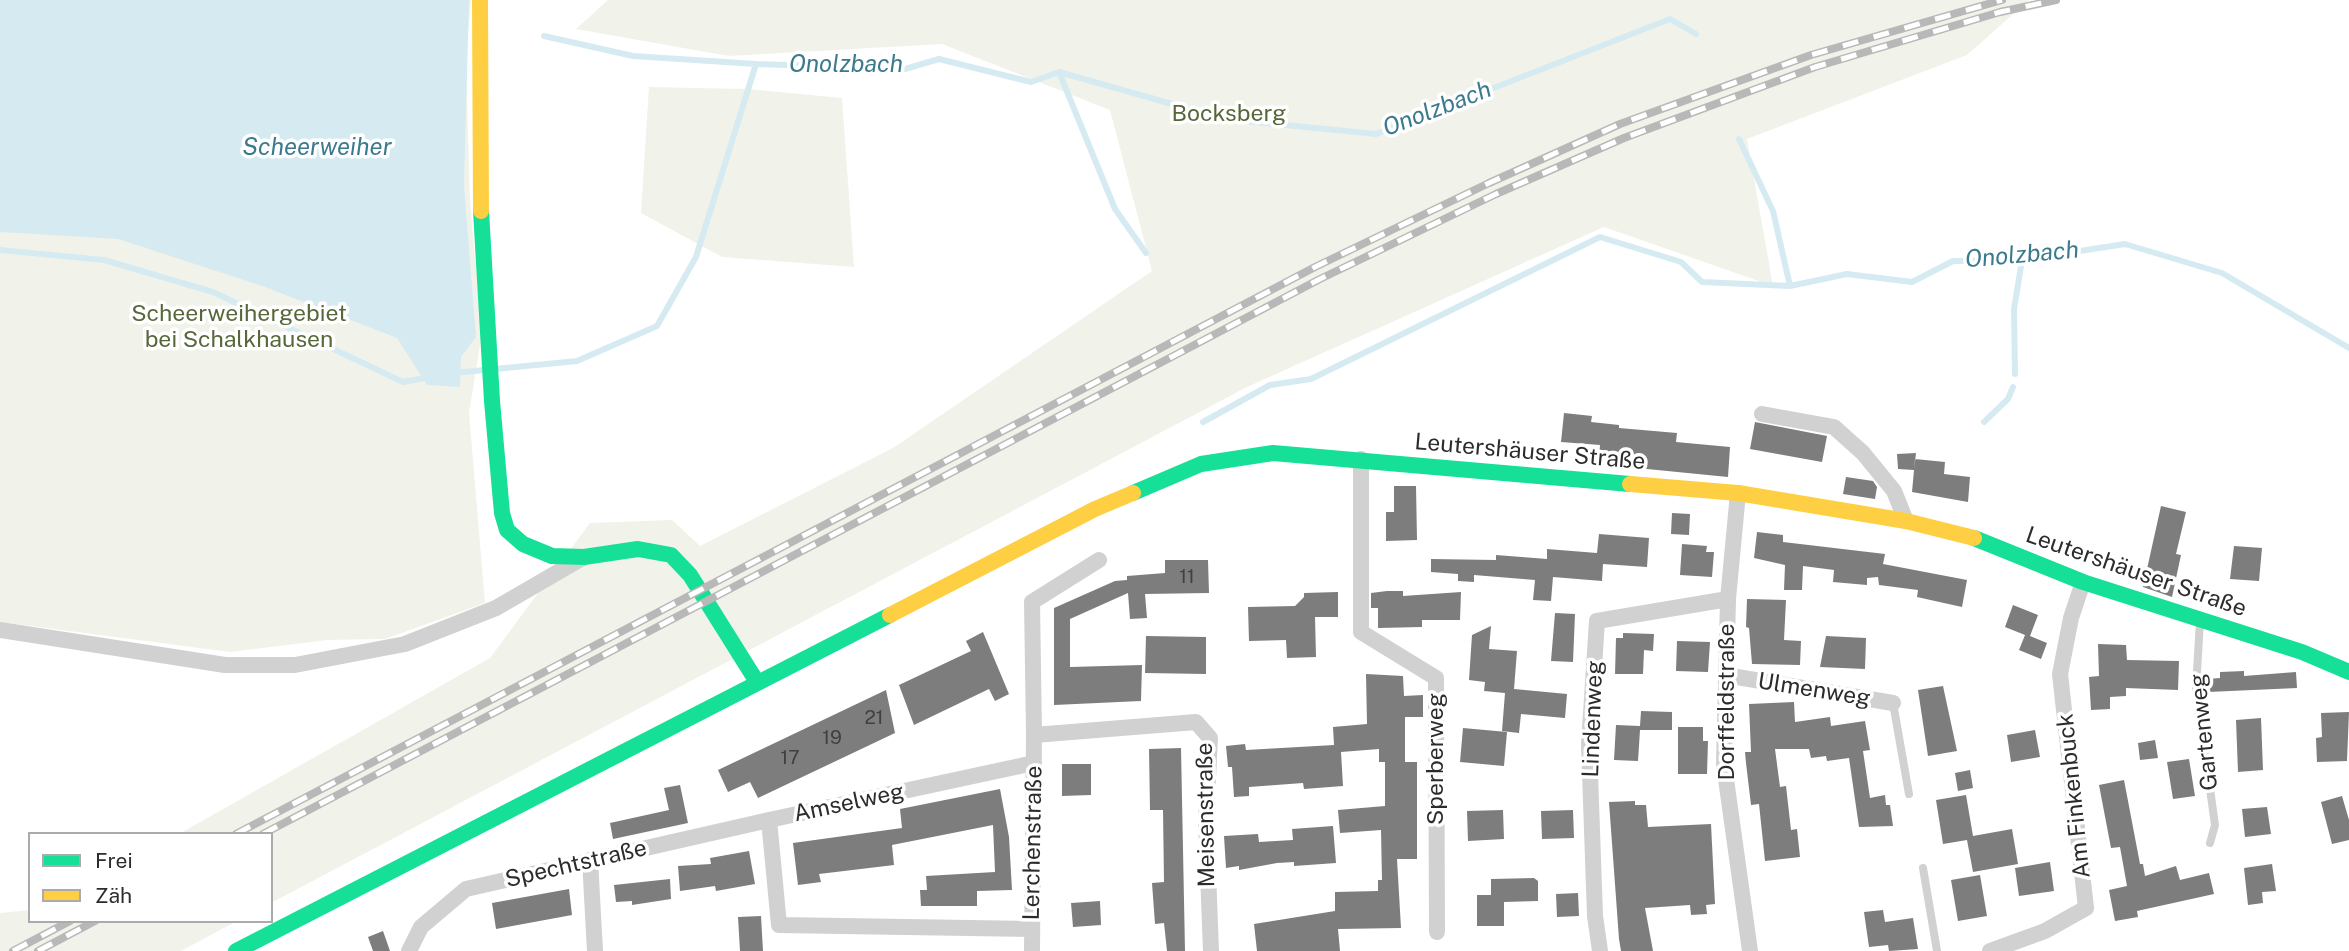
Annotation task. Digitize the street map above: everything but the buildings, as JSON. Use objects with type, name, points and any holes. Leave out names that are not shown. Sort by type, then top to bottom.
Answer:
[{"type":"main road","points":[[480,0],[479,177],[492,401],[502,513],[507,530],[523,544],[552,556],[584,557],[638,549],[671,555],[690,575],[757,682]]},
{"type":"main road","name":"Leutershäuser Straße","points":[[236,951],[1095,509],[1201,464],[1273,453],[1738,493],[1906,521],[1977,540],[2083,582],[2302,652],[2349,672]]},
{"type":"street","points":[[1762,414],[1835,427],[1863,453],[1894,491],[1906,521]]},
{"type":"street","name":"Sperberweg","points":[[1362,459],[1361,632],[1436,678],[1437,932]]},
{"type":"street","name":"Dorffeldstraße","points":[[1738,493],[1728,599],[1724,765],[1750,951]]},
{"type":"street","points":[[0,630],[225,665],[295,665],[405,644],[496,608],[584,557]]},
{"type":"street","points":[[1034,735],[1032,602],[1099,561]]},
{"type":"street","name":"Am Finkenbuck","points":[[1990,951],[2045,931],[2086,908],[2060,674],[2071,618],[2083,582]]},
{"type":"street","name":"Lindenweg","points":[[1600,951],[1595,916],[1589,744],[1597,621],[1728,599]]},
{"type":"street","name":"Ulmenweg","points":[[1726,675],[1893,703]]},
{"type":"street","name":"Meisenstraße","points":[[1034,735],[1196,722],[1210,738],[1206,820],[1211,951]]},
{"type":"street","name":"Lerchenstraße","points":[[1032,951],[1034,735]]},
{"type":"street","name":"Amselweg","points":[[1032,929],[779,925],[769,820],[1034,763]]},
{"type":"street","name":"Spechtstraße","points":[[409,951],[421,927],[467,889],[769,820]]},
{"type":"street","points":[[590,860],[596,951]]},
{"type":"lane","name":"Gartenweg","points":[[2200,620],[2196,688],[2215,825],[2210,843]]},
{"type":"lane","name":"Ulmenweg","points":[[1893,703],[1909,794]]},
{"type":"lane","points":[[1923,868],[1937,951]]},
{"type":"green space","name":"Scheerweihergebiet bei Schalkhausen","points":[[0,0],[471,0],[466,60],[470,202],[482,333],[469,413],[485,603],[385,639],[327,640],[230,652],[0,622]]},
{"type":"green space","name":"Bocksberg","points":[[608,0],[2029,0],[1967,55],[1747,139],[1773,286],[1604,227],[1247,387],[273,902],[273,832],[183,832],[490,658],[590,523],[672,520],[700,546],[893,448],[1152,271],[1110,110],[942,44],[729,56],[576,29]]},
{"type":"green space","points":[[649,87],[748,89],[842,98],[854,267],[722,257],[641,213]]},
{"type":"green space","points":[[28,910],[28,923],[233,923],[181,951],[0,951],[0,913]]},
{"type":"water","name":"Scheerweiher","points":[[0,0],[469,0],[464,186],[476,337],[461,357],[460,387],[427,385],[397,338],[262,286],[118,239],[0,232]]},
{"type":"waterway","name":"Onolzbach","points":[[544,36],[633,56],[756,64],[905,69],[939,59],[1031,82],[1059,72],[1225,119],[1376,134],[1670,19],[1696,34]]},
{"type":"waterway","name":"Onolzbach","points":[[454,373],[577,361],[657,326],[696,257],[756,64]]},
{"type":"waterway","points":[[1059,72],[1115,209],[1146,253]]},
{"type":"waterway","name":"Onolzbach","points":[[1739,139],[1773,211],[1790,286],[1847,274],[1912,282],[1953,261],[2022,260],[2125,244],[2222,273],[2349,348]]},
{"type":"waterway","points":[[1203,422],[1270,385],[1311,379],[1600,237],[1681,262],[1702,282],[1790,286]]},
{"type":"waterway","name":"Onolzbach","points":[[0,250],[104,260],[213,292],[403,382],[430,377]]},
{"type":"waterway","points":[[2015,374],[2014,309],[2022,260]]},
{"type":"waterway","points":[[1984,422],[2008,399],[2013,387]]},
{"type":"railway","points":[[240,832],[1315,267],[1489,183],[1620,124],[1811,55],[2002,0]]},
{"type":"railway","points":[[267,832],[1320,279],[1496,194],[1624,138],[1815,67],[2000,12],[2056,0]]},
{"type":"railway","points":[[13,951],[66,923]]},
{"type":"railway","points":[[38,951],[91,923]]},
{"type":"traffic: fast","points":[[481,211],[492,401],[502,513],[507,530],[523,544],[552,556],[584,557],[638,549],[671,555],[690,575],[757,682]]},
{"type":"traffic: fast","points":[[1133,493],[1201,464],[1273,453],[1630,484]]},
{"type":"traffic: fast","points":[[1974,538],[2083,582],[2302,652],[2349,672]]},
{"type":"traffic: fast","points":[[236,951],[890,615]]},
{"type":"traffic: slow","points":[[480,0],[481,211]]},
{"type":"traffic: slow","points":[[1630,484],[1738,493],[1906,521],[1974,538]]},
{"type":"traffic: slow","points":[[890,615],[1095,509],[1133,493]]}]
